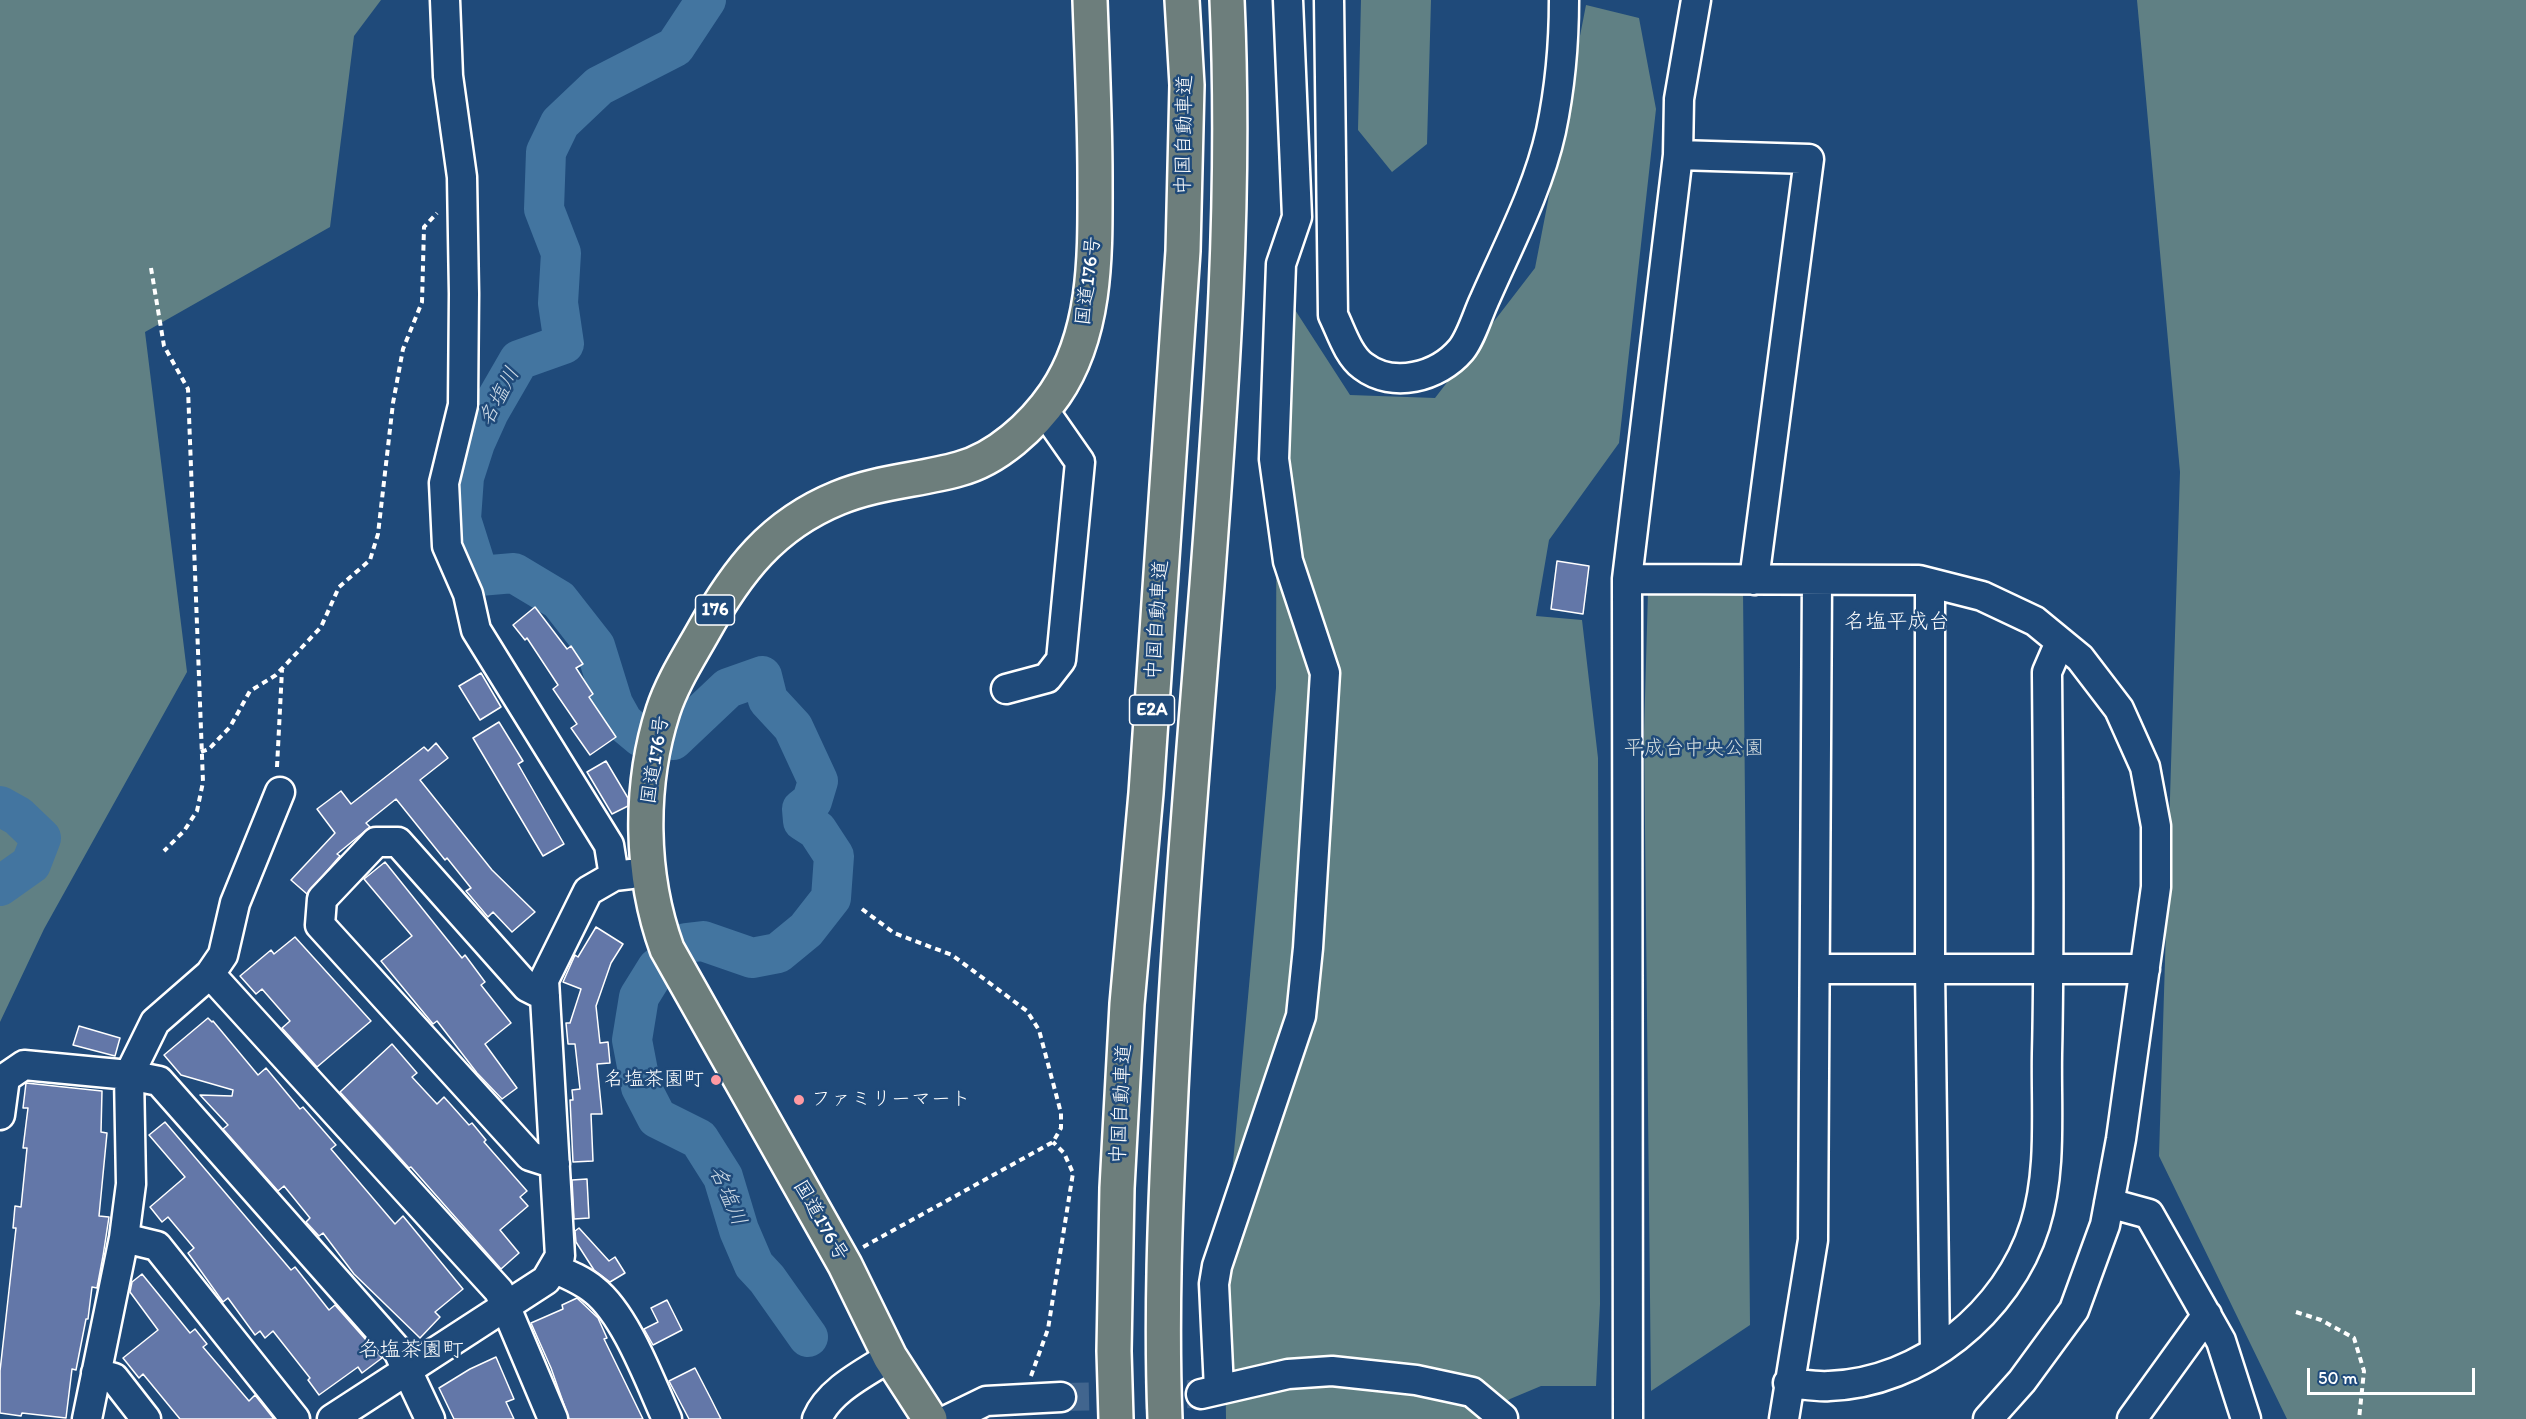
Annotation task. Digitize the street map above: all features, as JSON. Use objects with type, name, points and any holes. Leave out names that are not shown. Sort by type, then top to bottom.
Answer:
[{"type":"highway","name":"国道176号","points":[[930,1419],[890,1357],[842,1259],[667,949],[657,921],[648,872],[646,826],[652,758],[663,710],[682,669],[726,592],[756,552],[799,517],[840,497],[961,469],[988,457],[1035,420],[1070,369],[1088,316],[1095,240],[1095,114],[1089,0]]},
{"type":"highway","name":"中国自動車道","points":[[1116,1419],[1114,1351],[1117,1188],[1127,1004],[1147,781],[1183,251],[1186,85],[1182,0]]},
{"type":"highway","name":"E2A","points":[[1165,1419],[1162,1338],[1175,1001],[1220,418],[1229,257],[1231,82],[1227,0]]},
{"type":"street","points":[[445,0],[448,76],[462,186],[463,405],[444,483],[447,546],[468,594],[476,630],[609,845],[614,876]]},
{"type":"street","points":[[1288,0],[1297,217],[1281,264],[1274,459],[1288,561],[1325,674],[1308,948],[1301,1016],[1217,1266],[1214,1284],[1210,1391],[1288,1374],[1342,1372],[1416,1380],[1472,1392],[1503,1418]]},
{"type":"street","points":[[1329,0],[1333,315],[1347,345],[1362,366],[1384,377],[1413,378],[1439,370],[1462,349],[1535,184],[1551,132],[1562,62],[1564,0]]},
{"type":"street","points":[[1628,1419],[1627,579],[1678,155],[1679,99],[1696,0]]},
{"type":"street","points":[[1678,155],[1809,159],[1754,580]]},
{"type":"street","points":[[1006,688],[1047,678],[1061,660],[1080,462],[1043,409]]},
{"type":"street","points":[[1627,579],[1919,580],[1982,596],[2034,621],[2080,658],[2119,709],[2145,767],[2156,826],[2156,887],[2121,1139],[2105,1225],[2074,1310],[2022,1381],[1988,1419]]},
{"type":"street","points":[[1784,1419],[1788,1383],[1813,1240],[1817,580]]},
{"type":"street","points":[[1930,583],[1930,969],[1935,1352]]},
{"type":"street","points":[[1788,1383],[1829,1386],[1866,1381],[1905,1367],[1935,1352],[1971,1326],[1997,1296],[2018,1266],[2035,1225],[2045,1179],[2049,969],[2047,672],[2060,642]]},
{"type":"street","points":[[87,1419],[124,1238],[131,1184],[129,1075],[154,1022],[210,974],[223,955],[235,903],[280,792]]},
{"type":"street","points":[[545,996],[526,987],[398,842],[376,842],[322,899],[320,925],[530,1156],[555,1164]]},
{"type":"street","points":[[332,1419],[546,1280],[560,1256],[544,980],[588,891],[614,876],[648,872]]},
{"type":"street","points":[[1815,969],[2145,969]]},
{"type":"street","points":[[210,974],[499,1291],[553,1419]]},
{"type":"street","points":[[0,1115],[5,1078],[24,1065],[129,1075],[159,1081],[398,1352],[430,1419]]},
{"type":"street","points":[[2109,1203],[2149,1214],[2222,1341],[2246,1419]]},
{"type":"street","points":[[124,1238],[157,1246],[295,1419]]},
{"type":"street","points":[[553,1268],[595,1290],[610,1308],[622,1325],[667,1419]]},
{"type":"street","points":[[2132,1419],[2206,1315]]},
{"type":"street","points":[[817,1419],[820,1411],[835,1394],[890,1357]]},
{"type":"street","points":[[96,1373],[114,1378],[146,1419]]},
{"type":"street","points":[[949,1419],[986,1401],[1061,1396]]},
{"type":"path","points":[[201,752],[209,749],[230,727],[250,691],[282,669],[321,627],[339,587],[370,560],[378,534],[393,403],[403,349],[422,302],[424,227],[462,186]]},
{"type":"path","points":[[151,268],[164,346],[188,389],[202,782],[198,811],[184,831],[164,851]]},
{"type":"path","points":[[280,792],[276,786],[282,669]]},
{"type":"path","points":[[842,1259],[1053,1142],[1061,1128],[1061,1113],[1039,1030],[1027,1011],[952,955],[894,933],[862,909]]},
{"type":"path","points":[[1023,1399],[1048,1329],[1073,1173],[1064,1153],[1053,1142]]},
{"type":"path","points":[[2296,1312],[2321,1320],[2354,1338],[2364,1371],[2359,1419]]},
{"type":"green space","points":[[0,0],[381,0],[354,36],[330,227],[145,332],[187,672],[44,929],[0,1022]]},
{"type":"green space","points":[[1361,0],[1431,0],[1427,144],[1392,172],[1358,130]]},
{"type":"green space","points":[[2137,0],[2526,0],[2526,1419],[2287,1419],[2159,1156],[2180,472]]},
{"type":"green space","points":[[1586,5],[1639,18],[1656,109],[1619,443],[1549,540],[1536,616],[1582,620],[1598,758],[1600,1304],[1596,1386],[1541,1386],[1510,1399],[1486,1416],[1486,1419],[1226,1419],[1224,1262],[1276,688],[1277,282],[1350,395],[1435,398],[1535,268]]},
{"type":"green space","name":"平成台中央公園","points":[[1648,591],[1743,591],[1750,1325],[1651,1391],[1644,733]]},
{"type":"building","points":[[1557,561],[1589,566],[1583,614],[1551,609]]},
{"type":"building","points":[[535,607],[567,649],[571,646],[583,664],[576,668],[593,694],[589,697],[616,737],[590,755],[571,728],[577,724],[553,689],[558,685],[527,638],[525,640],[513,625]]},
{"type":"building","points":[[481,673],[501,707],[480,720],[459,686]]},
{"type":"building","points":[[499,722],[523,761],[518,764],[564,844],[543,856],[473,738]]},
{"type":"building","points":[[436,743],[448,758],[420,780],[492,870],[535,912],[512,932],[493,912],[488,917],[466,891],[471,888],[447,858],[445,860],[396,799],[366,823],[370,827],[337,854],[340,856],[307,894],[291,880],[335,833],[317,809],[341,791],[351,804],[424,747],[428,751]]},
{"type":"building","points":[[606,761],[628,798],[628,806],[612,814],[587,772]]},
{"type":"building","points":[[385,862],[462,958],[465,955],[485,982],[481,985],[511,1023],[485,1044],[517,1088],[502,1099],[477,1073],[437,1021],[433,1024],[381,961],[412,936],[364,879]]},
{"type":"building","points":[[596,927],[623,944],[611,963],[596,1006],[600,1043],[608,1042],[610,1063],[597,1064],[602,1114],[591,1114],[593,1161],[573,1162],[570,1100],[573,1100],[572,1090],[580,1089],[575,1044],[568,1044],[566,1023],[570,1023],[581,989],[563,982],[575,955],[578,957]]},
{"type":"building","points":[[295,937],[371,1021],[317,1067],[282,1028],[290,1021],[262,989],[256,994],[240,976],[271,950],[274,954]]},
{"type":"building","points":[[208,1018],[258,1075],[266,1068],[300,1109],[303,1107],[336,1145],[331,1149],[395,1224],[403,1216],[463,1289],[435,1312],[440,1317],[420,1338],[354,1274],[323,1233],[319,1236],[306,1222],[310,1218],[284,1186],[278,1191],[223,1129],[228,1125],[200,1095],[232,1096],[233,1090],[181,1075],[164,1055]]},
{"type":"building","points":[[79,1026],[120,1038],[115,1056],[73,1045]]},
{"type":"building","points":[[392,1044],[417,1073],[412,1077],[437,1104],[444,1097],[469,1125],[472,1123],[486,1140],[484,1142],[527,1191],[520,1197],[528,1206],[500,1230],[519,1253],[501,1269],[411,1167],[409,1168],[340,1092]]},
{"type":"building","points":[[26,1083],[102,1091],[101,1132],[107,1133],[99,1216],[109,1217],[97,1288],[92,1287],[88,1319],[86,1319],[76,1370],[72,1369],[66,1418],[0,1413],[0,1371],[16,1228],[13,1228],[15,1206],[21,1207],[27,1148],[23,1148],[28,1108],[23,1108]]},
{"type":"building","points":[[165,1122],[291,1270],[295,1267],[329,1310],[335,1305],[382,1358],[362,1373],[358,1367],[319,1395],[308,1380],[310,1378],[273,1331],[265,1338],[260,1331],[255,1335],[228,1298],[223,1302],[188,1253],[194,1248],[168,1217],[162,1222],[150,1207],[185,1177],[149,1135]]},
{"type":"building","points":[[587,1179],[589,1218],[574,1219],[572,1180]]},
{"type":"building","points":[[579,1228],[609,1261],[615,1257],[625,1273],[610,1282],[594,1270],[576,1242],[575,1231]]},
{"type":"building","points":[[142,1274],[190,1333],[195,1329],[207,1344],[203,1347],[249,1401],[255,1395],[274,1419],[180,1419],[143,1374],[139,1378],[123,1358],[158,1330],[130,1292],[132,1282]]},
{"type":"building","points":[[577,1298],[598,1318],[607,1338],[604,1339],[643,1419],[569,1419],[551,1368],[531,1323],[563,1309],[562,1305]]},
{"type":"building","points":[[667,1300],[682,1330],[653,1345],[644,1329],[658,1322],[651,1308]]},
{"type":"building","points":[[496,1357],[514,1399],[506,1402],[514,1419],[454,1419],[439,1388],[470,1369]]},
{"type":"building","points":[[695,1368],[721,1419],[689,1419],[669,1381]]},
{"type":"waterway","name":"名塩川","points":[[641,737],[623,722],[613,704],[595,646],[559,600],[514,573],[479,576],[461,519],[464,477],[475,443],[489,412],[519,360],[564,344],[558,303],[561,253],[544,209],[546,152],[560,123],[599,86],[675,47],[706,0]]},
{"type":"waterway","name":"名塩川","points":[[673,740],[728,688],[762,676],[768,700],[793,727],[818,781],[812,801],[802,809],[803,821],[817,830],[834,856],[831,898],[806,930],[778,953],[752,958],[703,941],[686,943]]},
{"type":"waterway","points":[[0,806],[18,816],[41,838],[31,864],[0,886]]},
{"type":"waterway","name":"名塩川","points":[[657,968],[639,997],[632,1040],[641,1087],[657,1118],[699,1139],[723,1177],[739,1230],[754,1265],[767,1279],[808,1337]]},
{"type":"tunnel","points":[[1061,1397],[1201,1394]]},
{"type":"place","name":"名塩茶園町","points":[[716,1080]]},
{"type":"place","name":"ファミリーマート","points":[[799,1100]]},
{"type":"district","name":"名塩平成台","points":[[1897,623]]},
{"type":"district","name":"名塩茶園町","points":[[411,1351]]}]
